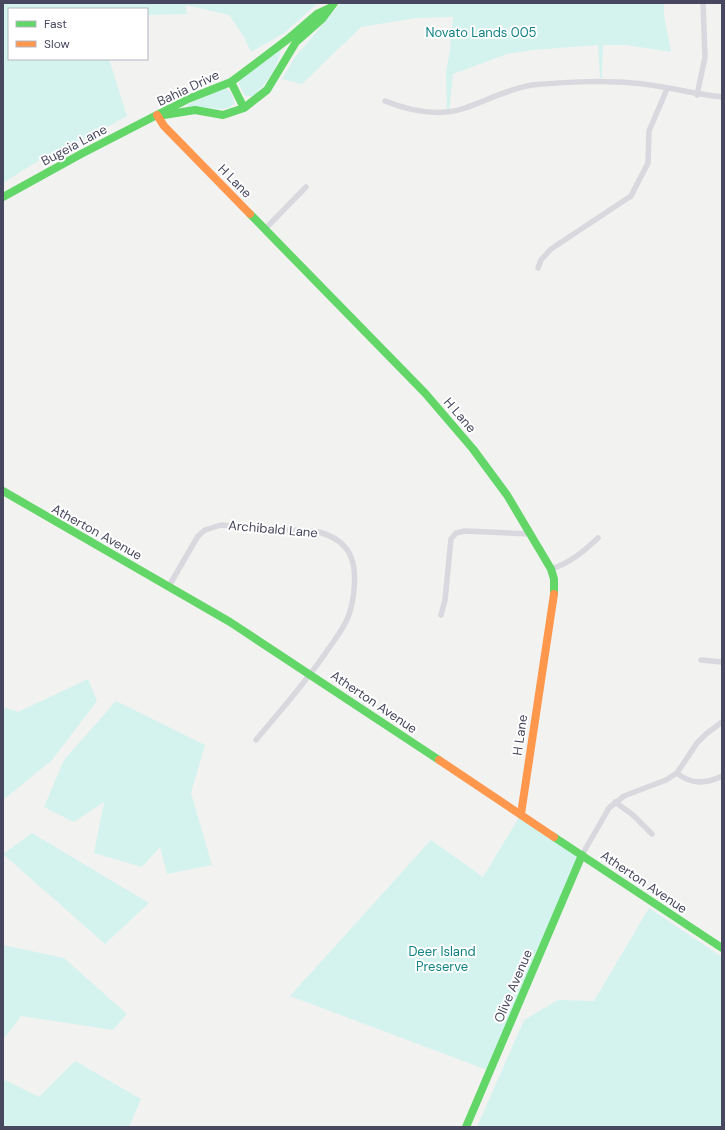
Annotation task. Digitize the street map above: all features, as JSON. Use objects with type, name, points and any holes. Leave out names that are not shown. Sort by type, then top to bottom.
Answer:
[{"type":"street","points":[[697,95],[705,57],[703,3]]},
{"type":"street","name":"Bahia Drive","points":[[157,116],[188,100],[231,82],[288,39],[317,14],[332,5]]},
{"type":"street","name":"Bahia Drive","points":[[157,116],[195,110],[210,114],[222,115],[244,108],[267,90],[296,42],[322,19],[332,5]]},
{"type":"street","points":[[385,101],[422,112],[444,112],[464,108],[512,90],[541,84],[599,81],[632,83],[697,95],[722,97]]},
{"type":"street","points":[[231,82],[244,108]]},
{"type":"street","points":[[538,268],[541,260],[551,249],[632,196],[648,163],[649,131],[667,89]]},
{"type":"street","name":"Bugeia Lane","points":[[3,197],[81,154],[157,116]]},
{"type":"street","name":"H Lane","points":[[157,116],[164,126],[425,393],[473,449],[507,494],[551,569],[554,579],[554,593],[520,814]]},
{"type":"street","points":[[266,229],[306,186]]},
{"type":"street","name":"Atherton Avenue","points":[[3,491],[230,622],[722,948]]},
{"type":"street","name":"Archibald Lane","points":[[169,586],[198,536],[213,526],[239,526],[319,532],[335,538],[344,546],[352,559],[355,577],[352,606],[341,630],[311,675],[256,740]]},
{"type":"street","points":[[441,615],[445,600],[448,547],[451,539],[456,533],[465,531],[530,534]]},
{"type":"street","points":[[551,569],[563,566],[579,556],[598,538]]},
{"type":"street","points":[[701,660],[722,662]]},
{"type":"street","points":[[582,855],[609,808],[615,802],[624,796],[666,780],[677,773],[697,743],[722,722]]},
{"type":"street","points":[[677,773],[689,781],[698,783],[722,776]]},
{"type":"street","points":[[615,802],[633,815],[652,834]]},
{"type":"street","name":"Olive Avenue","points":[[466,1127],[582,855]]},
{"type":"green space","points":[[3,3],[318,3],[284,33],[251,52],[244,37],[229,15],[186,5],[187,14],[148,15],[148,8],[8,8],[8,60],[109,60],[127,116],[93,135],[38,161],[3,183]]},
{"type":"green space","name":"Novato Lands 005","points":[[341,3],[664,3],[664,15],[671,52],[626,45],[603,45],[602,78],[600,78],[598,45],[533,50],[507,54],[453,74],[449,113],[447,113],[446,72],[453,17],[416,18],[361,27],[302,84],[282,79],[295,57]]},
{"type":"green space","points":[[281,49],[277,63],[267,81],[253,96],[245,96],[239,84],[240,80]]},
{"type":"green space","points":[[225,88],[230,92],[233,98],[234,103],[231,107],[221,109],[187,107],[187,105]]},
{"type":"green space","points":[[88,679],[97,701],[52,760],[3,800],[3,707],[18,712]]},
{"type":"green space","points":[[116,701],[205,745],[191,793],[212,865],[167,874],[160,847],[142,867],[94,853],[104,802],[74,822],[44,807],[64,760]]},
{"type":"green space","name":"Deer Island Preserve","points":[[521,814],[582,855],[490,1071],[290,996],[431,840],[483,877]]},
{"type":"green space","points":[[32,833],[149,903],[105,944],[3,854]]},
{"type":"green space","points":[[649,908],[722,957],[722,1127],[477,1127],[524,1020],[558,1000],[594,1001]]},
{"type":"green space","points":[[3,945],[64,958],[127,1014],[113,1030],[21,1016],[3,1040]]},
{"type":"green space","points":[[75,1061],[141,1099],[129,1127],[3,1127],[3,1079],[39,1097]]},
{"type":"traffic: fast","points":[[164,115],[195,110],[223,115],[244,108],[267,90],[296,42],[322,19],[334,3]]},
{"type":"traffic: fast","points":[[3,197],[81,154],[188,99],[231,82],[288,39],[317,14],[330,8]]},
{"type":"traffic: fast","points":[[231,82],[244,108]]},
{"type":"traffic: fast","points":[[250,214],[425,393],[473,449],[507,495],[551,569],[554,579],[554,594]]},
{"type":"traffic: fast","points":[[3,491],[230,622],[439,760]]},
{"type":"traffic: fast","points":[[554,837],[722,948]]},
{"type":"traffic: fast","points":[[466,1127],[582,855]]},
{"type":"traffic: slow","points":[[157,115],[164,126],[250,214]]},
{"type":"traffic: slow","points":[[521,814],[554,594]]},
{"type":"traffic: slow","points":[[439,760],[554,837]]}]
